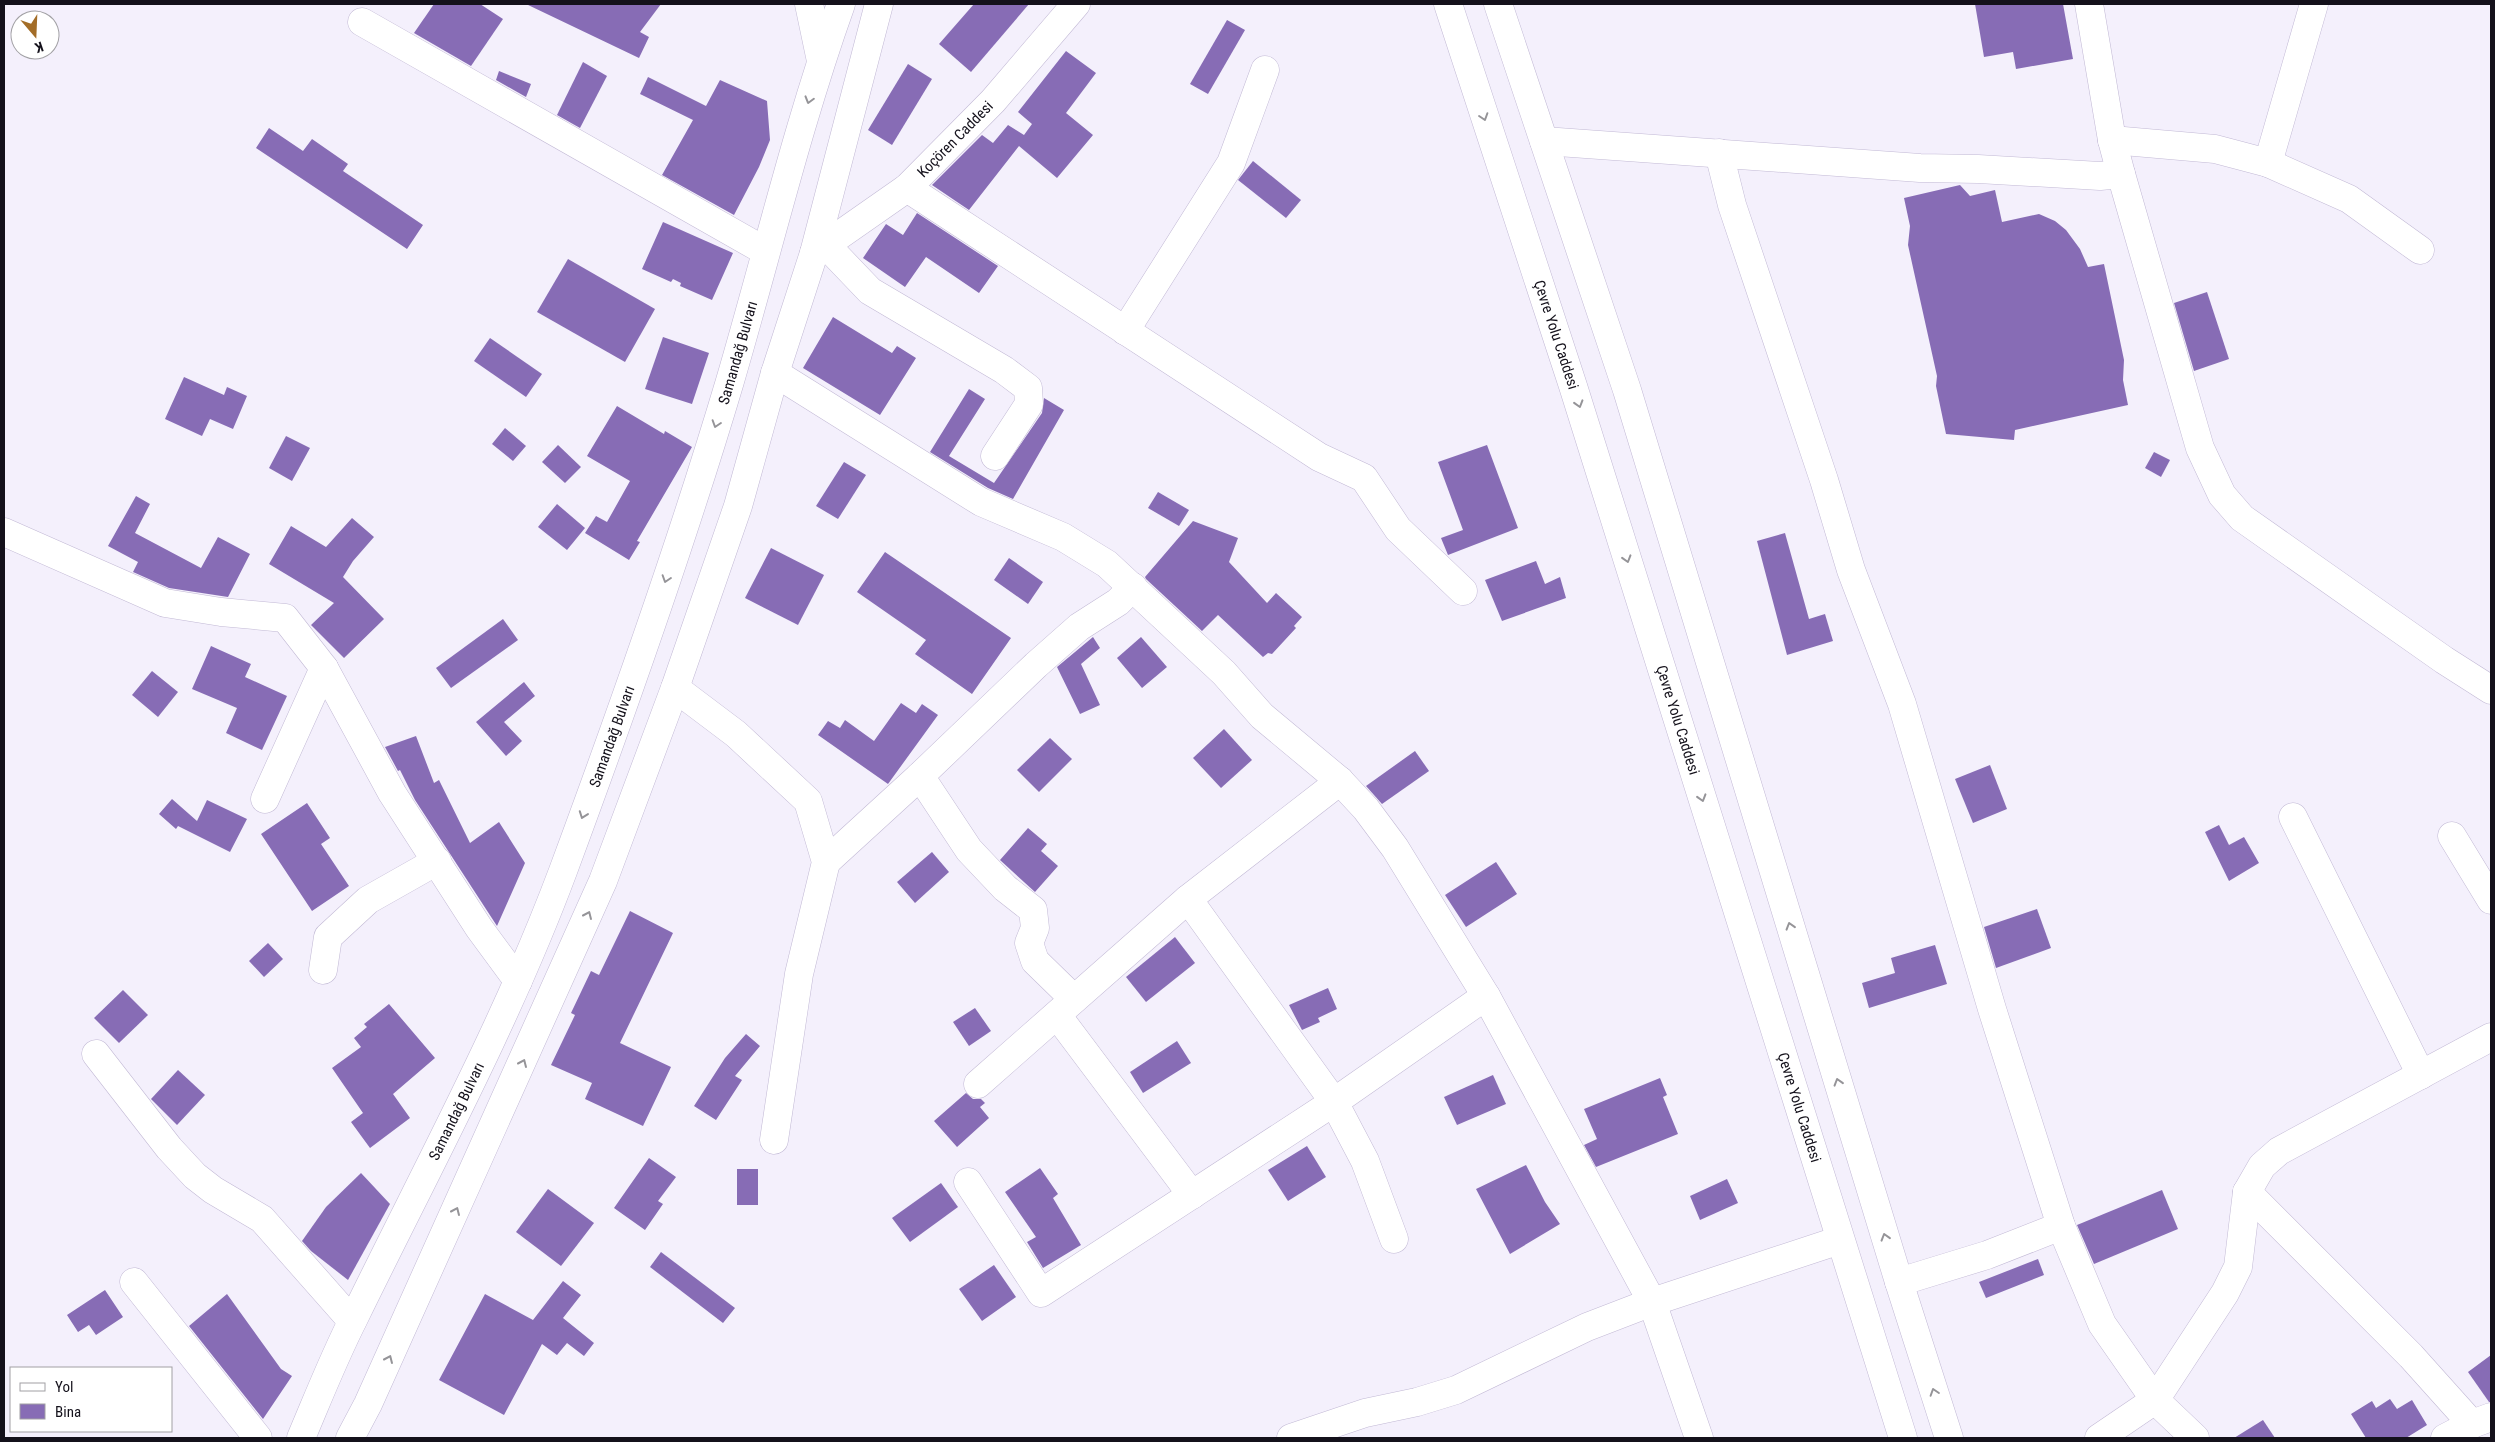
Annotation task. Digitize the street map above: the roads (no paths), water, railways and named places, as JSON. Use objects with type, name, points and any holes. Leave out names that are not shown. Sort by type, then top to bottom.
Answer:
[{"type":"main road","points":[[809,4],[821,61]]},
{"type":"main road","name":"Samandağ Bulvarı","points":[[301,1438],[352,1321],[442,1144],[518,981],[561,875],[635,672],[730,381],[765,251],[821,61],[841,4]]},
{"type":"main road","points":[[350,1438],[372,1395],[603,881],[675,688],[738,506],[775,374],[820,249],[879,4]]},
{"type":"main road","name":"Koçören Caddesi","points":[[820,249],[907,188],[993,100],[1076,4]]},
{"type":"main road","points":[[1438,4],[1472,82]]},
{"type":"main road","name":"Çevre Yolu Caddesi","points":[[1448,4],[1573,386],[1903,1438]]},
{"type":"main road","points":[[1498,4],[1627,390],[1899,1282],[1949,1438]]},
{"type":"main road","points":[[1503,4],[1513,47]]},
{"type":"main road","points":[[2089,4],[2112,140],[2121,174],[2200,448],[2222,495],[2242,518],[2444,660],[2491,690]]},
{"type":"main road","points":[[2268,163],[2314,4]]},
{"type":"main road","points":[[362,22],[765,251]]},
{"type":"main road","points":[[1124,331],[1231,163],[1265,70]]},
{"type":"main road","points":[[1544,140],[1920,168],[1987,169],[2100,176],[2121,174]]},
{"type":"main road","points":[[2112,140],[2215,149],[2268,163],[2349,199],[2420,250]]},
{"type":"main road","points":[[1719,154],[1732,205],[1824,480],[1851,570],[1902,704],[1992,1009],[2060,1226],[2102,1324],[2155,1400],[2195,1438]]},
{"type":"main road","points":[[907,188],[1319,458],[1364,478],[1398,529],[1463,591]]},
{"type":"main road","points":[[820,249],[870,291],[1004,370],[1028,388],[1029,404],[995,456]]},
{"type":"main road","points":[[775,374],[982,502],[1063,537],[1107,564],[1224,673],[1262,716],[1340,781],[1366,809],[1395,848],[1486,996],[1652,1302],[1699,1438]]},
{"type":"main road","points":[[4,532],[165,603],[221,612],[285,618],[324,668],[392,793],[479,928],[518,981]]},
{"type":"main road","points":[[826,862],[1079,626],[1118,602],[1133,587]]},
{"type":"main road","points":[[265,799],[324,668]]},
{"type":"main road","points":[[675,688],[736,734],[808,801],[826,862],[799,974],[774,1140]]},
{"type":"main road","points":[[920,776],[969,850],[1005,888],[1033,910],[1035,928],[1029,943],[1035,961],[1192,1195]]},
{"type":"main road","points":[[978,1084],[1188,899],[1340,781]]},
{"type":"main road","points":[[2293,817],[2421,1075]]},
{"type":"main road","points":[[2452,836],[2491,900]]},
{"type":"main road","points":[[323,970],[328,936],[368,900],[437,861]]},
{"type":"main road","points":[[1188,899],[1334,1102],[1365,1161],[1394,1239]]},
{"type":"main road","points":[[968,1182],[1042,1293],[1334,1102],[1486,996]]},
{"type":"main road","points":[[2099,1438],[2155,1400],[2225,1293],[2238,1267],[2247,1192],[2262,1166],[2279,1151],[2491,1037]]},
{"type":"main road","points":[[96,1054],[157,1134],[182,1162],[213,1190],[262,1219],[352,1321]]},
{"type":"main road","points":[[2247,1192],[2411,1356],[2482,1421],[2446,1438]]},
{"type":"main road","points":[[1899,1282],[1987,1255],[2060,1226]]},
{"type":"main road","points":[[1291,1438],[1365,1412],[1417,1402],[1456,1390],[1587,1327],[1652,1302],[1840,1240]]},
{"type":"main road","points":[[134,1282],[258,1438]]}]
